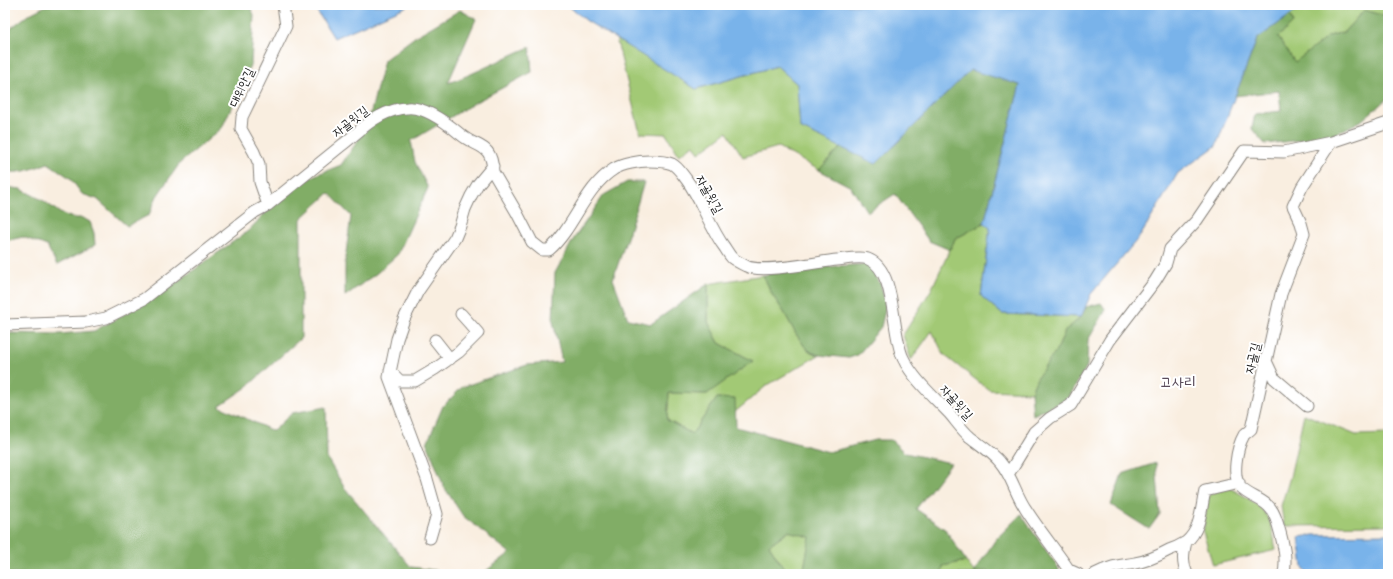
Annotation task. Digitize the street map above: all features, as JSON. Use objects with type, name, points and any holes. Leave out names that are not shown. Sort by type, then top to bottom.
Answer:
[{"type":"street","name":"대위안길","points":[[268,205],[260,182],[259,164],[241,129],[242,117],[286,26],[283,5]]},
{"type":"street","name":"자골윗길","points":[[5,325],[86,322],[106,318],[144,299],[255,212],[268,205],[357,132],[380,116],[407,108],[422,110],[449,125],[462,136],[489,152],[493,172],[514,207],[532,242],[542,250],[549,250],[555,244],[594,188],[602,179],[615,169],[627,164],[644,161],[660,161],[672,164],[680,171],[690,184],[718,239],[732,258],[748,267],[763,269],[848,258],[868,259],[878,266],[886,278],[900,352],[908,368],[969,436],[985,447],[999,460],[1009,473],[1024,508],[1069,570],[1078,574]]},
{"type":"street","points":[[1009,473],[1034,432],[1050,418],[1071,405],[1110,340],[1155,281],[1166,263],[1170,249],[1197,220],[1244,151],[1284,152],[1331,142],[1388,123]]},
{"type":"street","name":"자골길","points":[[1239,483],[1235,465],[1244,435],[1251,429],[1281,294],[1304,234],[1301,222],[1293,206],[1302,187],[1331,142]]},
{"type":"street","points":[[430,538],[437,514],[427,479],[392,387],[389,377],[390,371],[397,339],[404,319],[418,291],[455,238],[471,196],[478,184],[493,166]]},
{"type":"street","points":[[390,371],[400,381],[415,381],[460,352],[478,334],[461,314]]},
{"type":"street","points":[[435,340],[450,359]]},
{"type":"street","points":[[1266,361],[1274,378],[1307,406]]},
{"type":"street","points":[[1095,574],[1103,569],[1117,565],[1135,564],[1151,560],[1186,542],[1193,534],[1199,521],[1205,491],[1239,483],[1240,487],[1252,496],[1267,504],[1272,510],[1278,524],[1285,557],[1284,574]]},
{"type":"street","points":[[1186,542],[1183,556],[1185,568],[1188,574]]},
{"type":"green space","points":[[47,5],[250,5],[254,15],[251,63],[222,128],[180,163],[157,196],[149,215],[127,226],[97,199],[82,194],[70,178],[48,163],[21,172],[5,171],[5,39],[11,28],[28,15]]},
{"type":"green space","points":[[1304,5],[1388,5],[1383,16],[1364,10],[1344,32],[1329,36],[1295,63],[1277,37],[1293,23],[1290,15]]},
{"type":"green space","points":[[460,10],[476,19],[448,83],[530,47],[532,72],[476,102],[411,141],[415,162],[428,188],[398,254],[377,273],[345,296],[345,260],[351,216],[329,193],[301,219],[301,338],[247,387],[219,406],[273,431],[292,413],[326,407],[327,458],[344,487],[411,567],[465,574],[5,574],[5,333],[60,334],[94,331],[155,297],[191,272],[248,231],[275,203],[313,176],[341,165],[367,127],[384,60],[416,36]]},
{"type":"green space","points":[[1364,10],[1388,17],[1388,98],[1361,121],[1329,137],[1265,144],[1252,129],[1255,114],[1281,111],[1279,91],[1235,96],[1257,39],[1290,15],[1293,23],[1278,37],[1295,62],[1329,36],[1344,32]]},
{"type":"green space","points":[[616,38],[696,89],[777,66],[797,84],[800,128],[841,147],[819,170],[778,147],[743,157],[727,132],[699,153],[694,145],[679,155],[666,134],[640,133]]},
{"type":"green space","points":[[970,69],[1020,85],[984,223],[955,239],[950,250],[929,241],[895,194],[867,212],[851,187],[819,170],[841,147],[876,163]]},
{"type":"green space","points":[[627,182],[644,182],[613,279],[628,319],[651,324],[708,284],[708,322],[719,343],[753,361],[707,394],[669,393],[667,420],[692,434],[717,398],[735,399],[736,427],[829,452],[875,440],[891,440],[905,453],[951,463],[916,509],[946,530],[966,561],[943,566],[942,574],[803,574],[810,537],[788,531],[769,545],[786,572],[785,574],[482,574],[510,553],[463,516],[444,487],[427,443],[443,406],[462,387],[527,365],[562,362],[553,321],[555,273],[573,240],[604,195]]},
{"type":"green space","points":[[5,187],[21,189],[44,201],[60,213],[73,218],[83,218],[90,222],[94,233],[95,245],[57,265],[47,246],[23,237],[5,241]]},
{"type":"green space","points":[[984,223],[990,228],[981,296],[1002,314],[1081,317],[1065,331],[1058,348],[1037,378],[1031,392],[989,390],[944,355],[932,331],[911,360],[903,335],[931,290],[955,239]]},
{"type":"green space","points":[[868,264],[881,285],[886,306],[881,327],[858,355],[849,358],[819,355],[811,352],[805,347],[773,296],[763,275],[824,267]]},
{"type":"green space","points":[[763,275],[773,296],[805,347],[811,352],[819,355],[766,386],[735,412],[734,399],[717,398],[692,434],[667,420],[669,393],[707,394],[753,361],[719,343],[708,322],[708,284]]},
{"type":"green space","points":[[1101,303],[1106,310],[1088,340],[1087,366],[1068,399],[1033,415],[1031,392],[1037,378],[1058,348],[1065,331],[1081,317],[1086,307]]},
{"type":"green space","points":[[1304,414],[1356,435],[1388,434],[1388,525],[1284,526],[1281,506],[1290,477]]},
{"type":"green space","points":[[1156,463],[1160,514],[1149,529],[1111,505],[1122,474]]},
{"type":"green space","points":[[1225,486],[1252,501],[1264,512],[1272,528],[1276,550],[1213,565],[1203,532],[1209,495]]},
{"type":"green space","points":[[1021,514],[1058,567],[1060,574],[991,574],[988,571],[974,572],[996,539]]},
{"type":"green space","points":[[788,531],[810,537],[803,574],[785,574],[786,571],[769,545]]},
{"type":"green space","points":[[966,561],[974,572],[988,570],[991,574],[942,574],[943,566]]},
{"type":"water","points":[[313,5],[410,5],[334,38]]},
{"type":"water","points":[[567,5],[1304,5],[1257,39],[1216,146],[1178,173],[1141,235],[1091,294],[1081,317],[1002,314],[981,296],[990,228],[984,223],[1020,85],[970,70],[876,164],[800,128],[797,84],[777,66],[696,89],[587,21]]},
{"type":"water","points":[[1388,534],[1388,574],[1308,574],[1303,567],[1299,537],[1313,535]]},
{"type":"district","name":"고사리","points":[[1178,382]]}]
